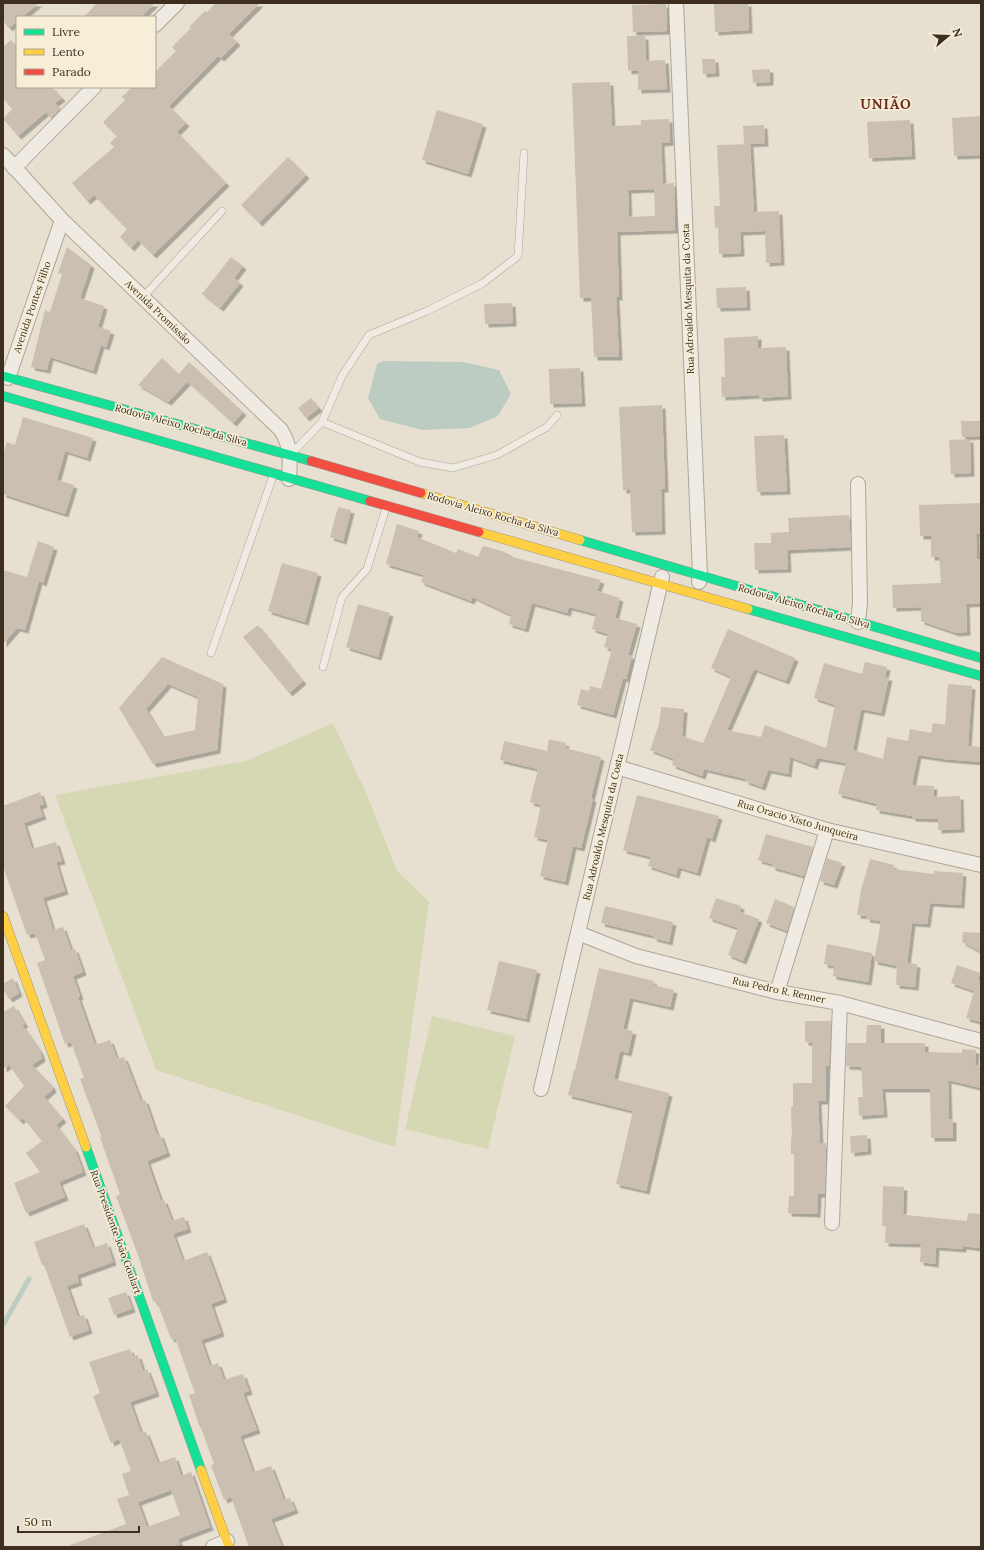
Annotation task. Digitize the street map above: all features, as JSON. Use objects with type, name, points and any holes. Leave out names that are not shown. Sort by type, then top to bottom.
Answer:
[{"type":"main road","name":"Rodovia Aleixo Rocha da Silva","points":[[5,377],[290,455],[981,658]]},
{"type":"main road","name":"Avenida Pontes Filho","points":[[3,395],[5,377]]},
{"type":"main road","name":"Rodovia Aleixo Rocha da Silva","points":[[3,395],[289,479],[981,676]]},
{"type":"main road","name":"Rua Presidente João Goulart","points":[[3,916],[228,1544]]},
{"type":"street","points":[[156,24],[177,3]]},
{"type":"street","name":"Rua Adroaldo Mesquita da Costa","points":[[676,3],[700,575],[696,595]]},
{"type":"street","points":[[14,168],[93,88]]},
{"type":"street","name":"Avenida Promissão","points":[[3,155],[62,220],[281,430],[288,442],[290,455],[289,479]]},
{"type":"street","name":"Avenida Pontes Filho","points":[[5,377],[62,220]]},
{"type":"street","points":[[858,484],[860,603],[858,622]]},
{"type":"street","name":"Rua Adroaldo Mesquita da Costa","points":[[541,1089],[665,565]]},
{"type":"street","name":"Rua Oracio Xisto Junqueira","points":[[617,767],[827,830],[981,865]]},
{"type":"street","points":[[777,992],[827,830]]},
{"type":"street","name":"Rua Pedro R. Renner","points":[[578,933],[636,956],[777,992],[840,1003],[981,1041]]},
{"type":"street","points":[[832,1223],[840,1003]]},
{"type":"street","points":[[213,1547],[228,1544]]},
{"type":"lane","points":[[290,455],[322,422],[342,376],[369,334],[427,310],[483,283],[518,256],[524,153]]},
{"type":"lane","points":[[143,297],[222,211]]},
{"type":"lane","points":[[322,422],[420,462],[453,468],[497,455],[547,427],[557,415]]},
{"type":"lane","points":[[211,653],[274,474]]},
{"type":"lane","points":[[323,667],[342,597],[367,569],[387,506]]},
{"type":"green space","points":[[333,723],[368,797],[397,871],[429,902],[395,1147],[156,1070],[55,795],[246,761]]},
{"type":"green space","points":[[432,1016],[515,1036],[488,1149],[405,1129]]},
{"type":"shaded area","points":[[383,361],[463,362],[499,370],[511,394],[498,416],[469,428],[422,430],[380,419],[368,398],[377,364]]},
{"type":"building","points":[[3,3],[39,3],[23,16],[16,16],[16,22],[9,28],[3,21]]},
{"type":"building","points":[[97,3],[155,3],[142,16],[85,16]]},
{"type":"building","points":[[216,3],[260,3],[229,34],[237,42],[221,58],[218,56],[169,106],[186,123],[177,132],[226,183],[153,255],[138,240],[131,248],[120,237],[127,229],[94,195],[87,201],[72,183],[114,147],[110,143],[117,136],[103,122],[125,100],[122,97],[131,88],[156,88],[156,71],[176,51],[172,47],[205,11],[207,12]]},
{"type":"building","points":[[714,3],[748,3],[749,30],[715,32]]},
{"type":"building","points":[[666,4],[667,31],[633,32],[632,5]]},
{"type":"building","points":[[627,36],[645,36],[646,61],[665,60],[667,89],[638,90],[638,70],[628,71]]},
{"type":"building","points":[[11,40],[16,46],[16,88],[53,88],[62,98],[55,103],[60,109],[51,118],[46,112],[18,136],[3,119],[12,109],[3,98],[3,47]]},
{"type":"building","points":[[702,59],[715,59],[716,73],[703,74]]},
{"type":"building","points":[[770,69],[770,82],[753,83],[752,70]]},
{"type":"building","points":[[610,82],[612,126],[641,125],[641,120],[669,119],[670,142],[661,143],[663,184],[674,183],[675,230],[617,232],[619,297],[616,297],[619,357],[594,357],[591,298],[580,298],[572,83]],"holes":[[[654,189],[655,216],[629,217],[628,190]]]},
{"type":"building","points":[[437,110],[483,124],[468,174],[422,160]]},
{"type":"building","points":[[981,116],[981,155],[954,156],[952,118]]},
{"type":"building","points":[[910,120],[912,156],[869,158],[867,122]]},
{"type":"building","points":[[764,125],[765,143],[744,144],[743,126]]},
{"type":"building","points":[[750,144],[754,212],[779,211],[781,262],[766,263],[765,231],[740,232],[741,253],[719,254],[718,227],[715,228],[714,206],[720,206],[717,145]]},
{"type":"building","points":[[288,157],[306,175],[259,223],[241,205]]},
{"type":"building","points":[[67,247],[91,265],[80,298],[104,306],[98,327],[111,331],[106,347],[101,345],[93,371],[50,357],[47,370],[31,367],[45,310],[50,312],[62,274],[58,273]]},
{"type":"building","points":[[231,257],[243,266],[234,278],[240,283],[220,308],[202,294]]},
{"type":"building","points":[[746,287],[747,307],[717,308],[716,288]]},
{"type":"building","points":[[512,303],[513,323],[485,324],[484,304]]},
{"type":"building","points":[[758,336],[758,348],[786,347],[788,396],[759,398],[759,395],[722,397],[721,377],[725,377],[724,338]]},
{"type":"building","points":[[162,358],[187,382],[168,402],[138,385]]},
{"type":"building","points":[[189,362],[243,412],[233,423],[179,374]]},
{"type":"building","points":[[580,368],[582,403],[550,404],[549,369]]},
{"type":"building","points":[[311,398],[319,408],[306,418],[298,408]]},
{"type":"building","points":[[662,405],[665,489],[661,489],[662,531],[632,532],[630,490],[623,490],[619,407]]},
{"type":"building","points":[[23,417],[93,438],[87,458],[65,451],[57,480],[74,485],[65,514],[3,494],[3,454],[7,442],[15,445]]},
{"type":"building","points":[[961,421],[980,421],[980,436],[962,437]]},
{"type":"building","points":[[784,435],[787,491],[757,492],[754,436]]},
{"type":"building","points":[[970,439],[971,473],[951,474],[949,440]]},
{"type":"building","points":[[981,503],[981,534],[976,534],[977,559],[981,559],[981,603],[966,604],[967,632],[956,633],[921,621],[921,607],[893,608],[892,585],[941,583],[939,557],[931,557],[931,536],[920,536],[919,505]]},
{"type":"building","points":[[338,507],[351,510],[343,541],[330,537]]},
{"type":"building","points":[[849,515],[851,547],[787,550],[788,569],[755,570],[754,543],[771,543],[771,533],[789,532],[788,518]]},
{"type":"building","points":[[397,524],[419,531],[417,537],[456,553],[458,549],[478,557],[483,546],[502,551],[513,556],[512,557],[601,580],[597,591],[620,598],[615,618],[637,624],[628,655],[632,656],[626,679],[623,678],[613,715],[577,705],[581,689],[589,691],[590,686],[601,689],[612,649],[604,647],[608,634],[592,629],[596,614],[569,607],[567,613],[532,603],[525,629],[509,624],[511,615],[473,597],[471,601],[421,582],[424,575],[386,564]]},
{"type":"building","points":[[38,541],[54,547],[43,583],[39,581],[25,630],[17,628],[3,644],[3,570],[27,577]]},
{"type":"building","points":[[282,563],[318,573],[305,622],[268,611]]},
{"type":"building","points":[[358,604],[390,613],[378,657],[346,647]]},
{"type":"building","points":[[258,625],[303,681],[289,693],[243,637]]},
{"type":"building","points":[[728,629],[795,658],[786,681],[754,669],[727,730],[761,737],[765,725],[826,748],[835,705],[814,698],[824,663],[862,674],[865,662],[887,667],[885,677],[889,677],[881,713],[861,709],[853,750],[883,759],[887,737],[908,741],[910,729],[931,733],[933,723],[945,725],[948,684],[972,686],[968,746],[981,747],[981,762],[918,755],[912,785],[934,786],[933,797],[960,796],[961,829],[938,830],[938,819],[912,818],[912,816],[876,810],[877,804],[838,794],[846,763],[817,758],[814,766],[790,757],[788,774],[768,770],[762,787],[745,781],[746,779],[704,769],[702,776],[672,765],[674,759],[650,750],[659,724],[661,707],[684,709],[682,736],[703,743],[731,677],[711,668]]},
{"type":"building","points":[[162,657],[223,684],[217,750],[153,764],[119,708]],"holes":[[[168,684],[198,697],[195,730],[163,737],[146,709]]]},
{"type":"building","points":[[549,739],[566,743],[565,748],[601,757],[591,798],[593,799],[581,848],[573,846],[565,882],[540,876],[548,840],[534,837],[541,805],[530,802],[538,769],[500,760],[504,741],[547,751]]},
{"type":"building","points":[[40,792],[44,804],[39,806],[43,816],[24,823],[32,849],[56,842],[62,861],[56,862],[65,891],[43,898],[53,930],[63,927],[71,950],[75,949],[83,972],[73,976],[80,996],[78,997],[95,1045],[110,1040],[117,1059],[124,1057],[141,1101],[145,1100],[157,1135],[160,1134],[167,1153],[147,1161],[161,1201],[164,1200],[172,1221],[184,1217],[188,1229],[173,1234],[183,1261],[207,1252],[224,1299],[211,1304],[221,1333],[201,1340],[210,1366],[218,1363],[224,1380],[243,1374],[249,1391],[243,1393],[257,1430],[240,1436],[253,1472],[271,1466],[284,1500],[290,1498],[295,1510],[271,1519],[282,1547],[249,1547],[231,1497],[224,1500],[211,1465],[214,1464],[189,1395],[195,1393],[175,1338],[171,1339],[159,1307],[155,1301],[153,1301],[116,1196],[120,1194],[99,1135],[102,1138],[80,1079],[84,1078],[71,1042],[65,1044],[37,963],[45,960],[35,933],[27,935],[3,866],[3,806]]},
{"type":"building","points":[[637,795],[719,816],[712,839],[707,837],[697,873],[678,867],[676,875],[648,866],[651,857],[623,850]]},
{"type":"building","points":[[766,834],[813,847],[804,876],[772,867],[772,864],[758,860]]},
{"type":"building","points":[[827,858],[842,863],[834,885],[820,881]]},
{"type":"building","points":[[870,859],[894,865],[893,869],[934,874],[934,871],[963,873],[961,905],[930,903],[927,924],[912,923],[907,963],[917,964],[915,987],[896,985],[897,966],[874,961],[881,921],[866,919],[867,916],[857,915],[861,890]]},
{"type":"building","points":[[716,898],[741,906],[740,912],[759,919],[743,961],[728,955],[738,928],[709,918]]},
{"type":"building","points":[[775,899],[794,907],[787,931],[766,923]]},
{"type":"building","points":[[605,906],[673,922],[669,942],[653,938],[654,936],[601,923]]},
{"type":"building","points":[[963,932],[981,933],[981,952],[962,942]]},
{"type":"building","points":[[827,944],[872,953],[868,982],[833,976],[834,966],[824,964]]},
{"type":"building","points":[[499,961],[537,970],[526,1019],[487,1010]]},
{"type":"building","points":[[957,965],[980,973],[978,980],[981,980],[981,1022],[966,1018],[974,991],[951,983]]},
{"type":"building","points":[[599,968],[654,981],[653,985],[674,990],[670,1007],[630,998],[623,1029],[633,1031],[628,1053],[620,1051],[614,1079],[669,1093],[646,1191],[616,1184],[633,1111],[568,1095]]},
{"type":"building","points":[[13,978],[19,993],[9,999],[3,989],[3,984]]},
{"type":"building","points":[[14,1006],[25,1024],[22,1025],[40,1051],[42,1058],[32,1065],[52,1086],[53,1089],[44,1097],[63,1119],[56,1125],[75,1150],[83,1172],[59,1182],[65,1197],[26,1213],[14,1183],[40,1172],[26,1153],[42,1141],[23,1118],[20,1121],[5,1106],[24,1086],[9,1065],[3,1069],[3,1012]]},
{"type":"building","points":[[805,1021],[831,1021],[829,1066],[826,1066],[826,1101],[818,1101],[820,1144],[826,1143],[825,1194],[818,1194],[817,1214],[788,1213],[789,1196],[794,1196],[794,1154],[791,1154],[791,1107],[793,1106],[793,1083],[812,1083],[812,1043],[805,1042]]},
{"type":"building","points":[[867,1025],[881,1025],[881,1043],[925,1043],[925,1052],[962,1053],[962,1049],[976,1050],[975,1065],[981,1067],[981,1088],[948,1080],[949,1119],[953,1119],[953,1138],[931,1138],[930,1089],[882,1089],[884,1114],[859,1116],[858,1097],[863,1097],[861,1067],[846,1066],[847,1043],[866,1043]]},
{"type":"building","points":[[867,1135],[868,1151],[851,1153],[850,1136]]},
{"type":"building","points":[[883,1186],[904,1187],[903,1214],[906,1215],[967,1221],[968,1213],[981,1214],[979,1248],[963,1246],[963,1249],[936,1247],[935,1264],[920,1262],[921,1244],[885,1243],[886,1226],[882,1226]]},
{"type":"building","points":[[84,1224],[93,1248],[107,1243],[113,1262],[77,1275],[79,1282],[67,1286],[78,1317],[84,1315],[89,1330],[70,1337],[44,1265],[42,1265],[34,1242]]},
{"type":"building","points":[[126,1292],[132,1309],[114,1315],[108,1298]]},
{"type":"building","points":[[130,1349],[133,1357],[138,1355],[143,1371],[147,1369],[156,1393],[130,1402],[141,1433],[146,1432],[158,1463],[175,1457],[181,1476],[191,1472],[210,1527],[178,1539],[180,1544],[171,1547],[68,1547],[126,1524],[117,1499],[129,1495],[122,1474],[131,1471],[119,1439],[111,1443],[93,1396],[100,1393],[89,1362]],"holes":[[[171,1490],[180,1515],[147,1527],[138,1502]]]},
{"type":"waterway","points":[[3,1325],[29,1279]]},
{"type":"traffic: fast","points":[[3,376],[311,461]]},
{"type":"traffic: fast","points":[[3,396],[370,501]]},
{"type":"traffic: fast","points":[[580,540],[981,658]]},
{"type":"traffic: fast","points":[[748,609],[981,676]]},
{"type":"traffic: fast","points":[[86,1147],[201,1470]]},
{"type":"traffic: slow","points":[[421,493],[580,540]]},
{"type":"traffic: slow","points":[[479,532],[748,609]]},
{"type":"traffic: slow","points":[[3,916],[86,1147]]},
{"type":"traffic: slow","points":[[201,1470],[229,1547]]},
{"type":"traffic: jam","points":[[311,461],[421,493]]},
{"type":"traffic: jam","points":[[370,501],[479,532]]},
{"type":"district","name":"UNIÃO","points":[[886,104]]}]
